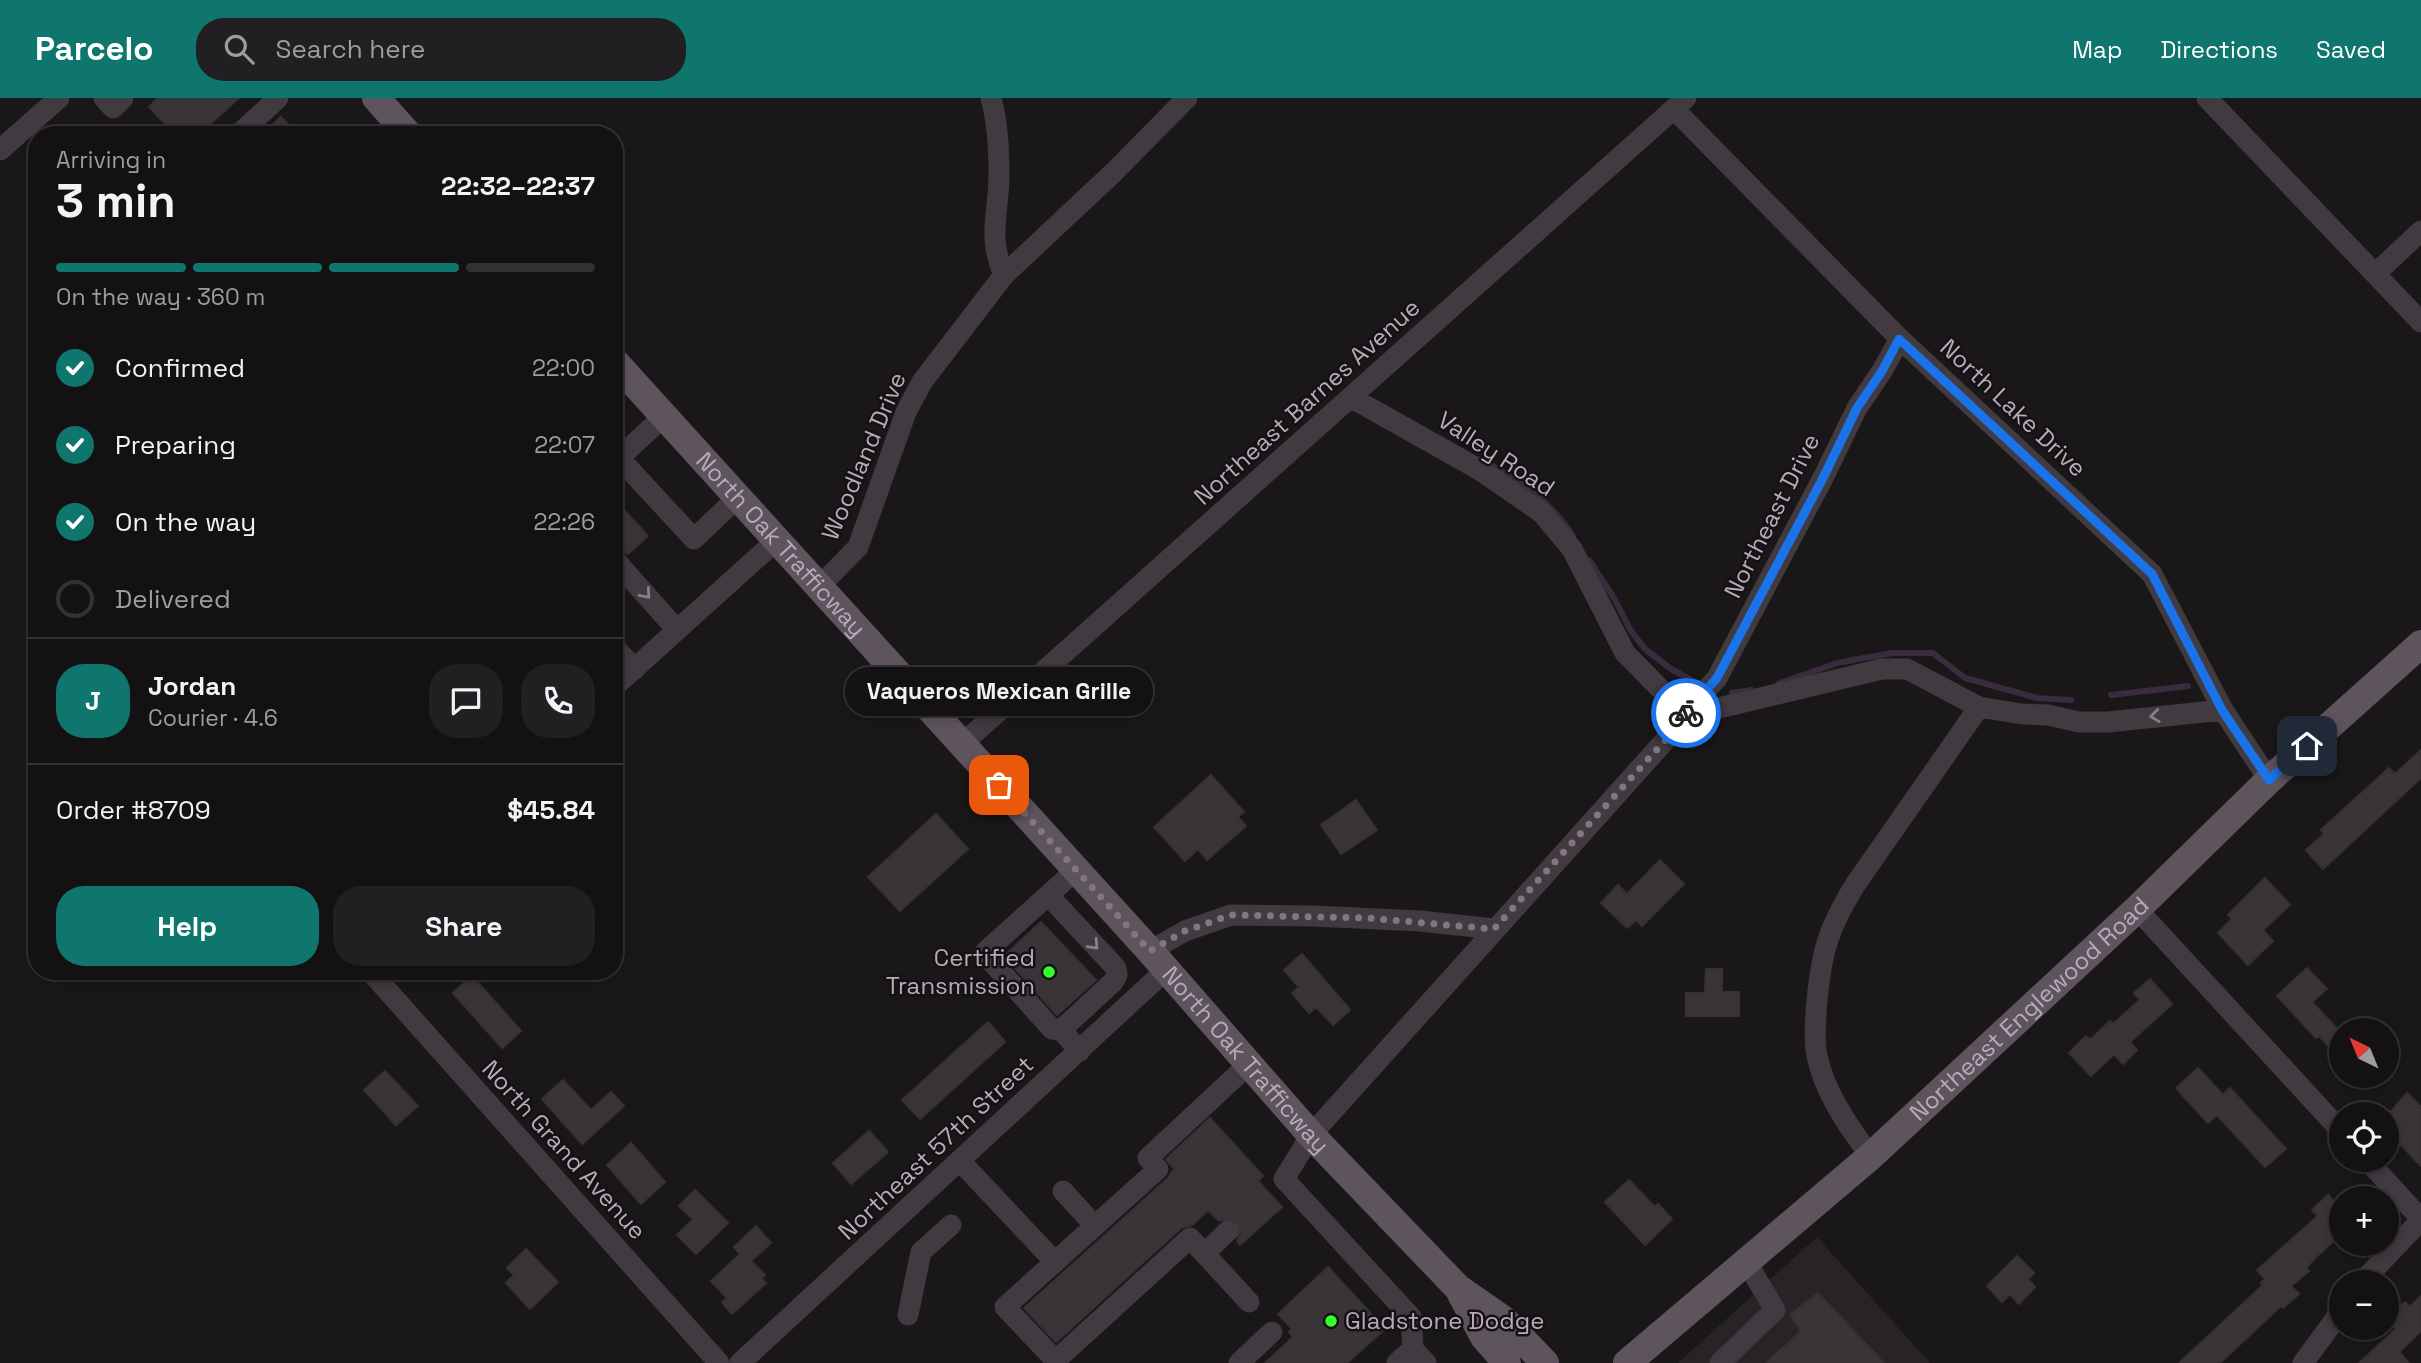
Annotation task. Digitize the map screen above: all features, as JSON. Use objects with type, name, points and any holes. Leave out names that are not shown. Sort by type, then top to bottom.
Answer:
[{"type":"main road","points":[[376,98],[401,126]]},
{"type":"main road","name":"North Oak Trafficway","points":[[623,371],[1158,961],[1311,1135],[1458,1288],[1504,1320],[1545,1363]]},
{"type":"main road","name":"Northeast Englewood Road","points":[[1627,1363],[1871,1156],[2137,909],[2269,780],[2421,643]]},
{"type":"main road","name":"North Oak Trafficway","points":[[1458,1288],[1484,1337],[1507,1363]]},
{"type":"street","points":[[0,150],[59,98]]},
{"type":"street","points":[[104,98],[113,108],[123,98]]},
{"type":"street","points":[[248,126],[278,98]]},
{"type":"street","points":[[991,98],[997,119],[999,175],[994,245],[1004,275]]},
{"type":"street","name":"Woodland Drive","points":[[819,587],[858,547],[906,412],[922,382],[1004,275],[1114,172],[1187,98]]},
{"type":"street","points":[[2207,98],[2421,322]]},
{"type":"street","name":"North Lake Drive","points":[[1680,103],[1899,339],[2152,574],[2222,710],[2269,780]]},
{"type":"street","name":"Northeast Barnes Avenue","points":[[962,744],[1680,103]]},
{"type":"street","points":[[2376,273],[2421,231]]},
{"type":"street","name":"Northeast Drive","points":[[1412,1358],[1411,1317],[1277,1186],[1311,1135],[1670,735],[1717,678],[1857,408],[1882,371],[1899,339]]},
{"type":"street","name":"Valley Road","points":[[1352,398],[1480,470],[1542,513],[1572,548],[1625,653],[1685,714]]},
{"type":"street","points":[[623,452],[664,416]]},
{"type":"street","points":[[623,465],[694,539],[738,497]]},
{"type":"street","points":[[623,679],[777,540]]},
{"type":"street","points":[[623,569],[677,630]]},
{"type":"street","points":[[623,656],[635,669]]},
{"type":"street","points":[[1685,714],[1882,669],[1907,669],[1979,707],[2048,715],[2079,722],[2108,722],[2222,710]]},
{"type":"street","points":[[1871,1156],[1834,1102],[1817,1056],[1816,1021],[1826,943],[1855,884],[1979,707]]},
{"type":"street","points":[[1076,870],[984,953],[1052,1029],[1061,1030],[1080,1051]]},
{"type":"street","points":[[1048,895],[1115,968],[1116,975],[1113,982],[1061,1030]]},
{"type":"street","points":[[2137,909],[2329,1118]]},
{"type":"street","name":"Northeast 57th Street","points":[[740,1363],[1080,1051],[1185,931],[1231,915],[1367,918],[1494,929]]},
{"type":"street","name":"North Grand Avenue","points":[[378,980],[719,1363]]},
{"type":"street","points":[[1249,1064],[1148,1158],[1158,1169],[1005,1307],[1056,1362],[1190,1238],[1249,1302]]},
{"type":"street","points":[[960,1161],[1055,1262]]},
{"type":"street","points":[[2373,1270],[2421,1219],[2378,1172]]},
{"type":"street","points":[[1063,1191],[1095,1226]]},
{"type":"street","points":[[908,1315],[921,1252],[951,1225]]},
{"type":"street","points":[[1205,1254],[1228,1231]]},
{"type":"street","points":[[1720,1363],[1775,1310],[1747,1263]]},
{"type":"street","points":[[2303,1363],[2329,1328]]},
{"type":"street","points":[[1239,1363],[1272,1332]]},
{"type":"shaded area","points":[[1817,1237],[1930,1363],[1678,1363]]},
{"type":"building","points":[[158,98],[239,98],[208,126],[167,126],[149,107]]},
{"type":"building","points":[[281,117],[290,126],[272,126]]},
{"type":"building","points":[[623,509],[648,536],[628,554],[623,550]]},
{"type":"building","points":[[2421,750],[2421,778],[2323,869],[2306,850],[2324,834],[2321,830],[2389,768],[2395,774]]},
{"type":"building","points":[[1211,775],[1244,812],[1238,817],[1246,826],[1207,860],[1198,849],[1185,861],[1154,827]]},
{"type":"building","points":[[1356,800],[1377,830],[1341,854],[1321,825]]},
{"type":"building","points":[[936,814],[968,849],[900,911],[868,877]]},
{"type":"building","points":[[1660,860],[1684,884],[1642,926],[1636,920],[1627,928],[1601,903],[1618,885],[1627,894]]},
{"type":"building","points":[[2265,878],[2290,905],[2263,930],[2273,941],[2248,965],[2218,933],[2232,919],[2228,915]]},
{"type":"building","name":"Certified Transmission","points":[[1041,922],[1096,980],[1057,1015],[1004,956]]},
{"type":"building","points":[[1302,954],[1350,1010],[1333,1025],[1316,1007],[1309,1013],[1292,993],[1299,987],[1284,970]]},
{"type":"building","points":[[2307,968],[2327,989],[2312,1002],[2329,1020],[2329,1046],[2319,1036],[2316,1038],[2277,996]]},
{"type":"building","points":[[1706,969],[1722,969],[1722,992],[1739,992],[1739,1016],[1686,1016],[1686,993],[1705,993]]},
{"type":"building","points":[[2150,979],[2172,1004],[2130,1042],[2137,1050],[2123,1064],[2114,1054],[2091,1076],[2069,1053],[2086,1036],[2090,1040],[2110,1021],[2113,1024],[2140,1000],[2134,993]]},
{"type":"building","points":[[468,980],[476,980],[521,1031],[502,1048],[453,993]]},
{"type":"building","points":[[988,1022],[1005,1042],[920,1119],[902,1100]]},
{"type":"building","points":[[2198,1068],[2223,1095],[2230,1088],[2286,1149],[2265,1167],[2217,1115],[2208,1123],[2176,1088]]},
{"type":"building","points":[[385,1071],[418,1106],[396,1125],[364,1090]]},
{"type":"building","points":[[563,1080],[591,1110],[611,1092],[624,1106],[582,1144],[542,1099]]},
{"type":"building","points":[[2407,1093],[2421,1107],[2421,1166],[2399,1143],[2399,1102]]},
{"type":"building","points":[[1210,1118],[1263,1176],[1258,1181],[1282,1207],[1240,1245],[1237,1241],[1241,1234],[1238,1222],[1231,1218],[1219,1221],[1208,1210],[1192,1225],[1181,1228],[1056,1342],[1024,1308],[1167,1179],[1174,1169],[1166,1159]]},
{"type":"building","points":[[869,1131],[888,1152],[851,1184],[833,1163]]},
{"type":"building","points":[[631,1143],[665,1182],[641,1204],[607,1165]]},
{"type":"building","points":[[1629,1180],[1655,1207],[1658,1204],[1672,1219],[1645,1245],[1605,1202]]},
{"type":"building","points":[[695,1190],[728,1223],[696,1254],[677,1235],[693,1219],[679,1206]]},
{"type":"building","points":[[2328,1195],[2329,1245],[2306,1268],[2309,1271],[2291,1286],[2299,1294],[2283,1308],[2281,1306],[2220,1363],[2179,1363],[2263,1285],[2261,1283],[2265,1279],[2257,1270],[2318,1216],[2312,1210]]},
{"type":"building","points":[[756,1226],[771,1243],[751,1261],[765,1275],[761,1278],[766,1283],[732,1314],[722,1302],[727,1298],[711,1281],[740,1254],[734,1247]]},
{"type":"building","points":[[526,1249],[558,1282],[530,1309],[506,1283],[514,1275],[507,1268]]},
{"type":"building","points":[[2017,1256],[2034,1273],[2028,1279],[2035,1287],[2019,1304],[2010,1294],[2002,1302],[1987,1286]]},
{"type":"building","name":"Gladstone Dodge","points":[[1328,1267],[1385,1329],[1347,1363],[1265,1363],[1293,1337],[1289,1332],[1292,1329],[1278,1314]]},
{"type":"building","points":[[1818,1293],[1884,1363],[1766,1363],[1801,1331],[1790,1315]]},
{"type":"building","points":[[2421,1296],[2421,1331],[2399,1352],[2409,1363],[2359,1363],[2384,1340],[2399,1340],[2399,1308],[2405,1302],[2410,1307]]},
{"type":"waterway","points":[[1481,459],[1544,502],[1573,536]]},
{"type":"waterway","points":[[1589,560],[1614,598],[1631,631],[1645,649],[1671,669],[1699,684]]},
{"type":"waterway","points":[[1778,684],[1837,663],[1892,653],[1933,653],[1965,678],[2037,698],[2071,700]]},
{"type":"waterway","points":[[2111,695],[2188,686]]},
{"type":"waterway","points":[[1732,693],[1751,690]]},
{"type":"tunnel","points":[[1228,1231],[1269,1193]]},
{"type":"way so far","points":[[999,785],[1150,951],[1185,931],[1231,915],[1367,918],[1494,929],[1670,735],[1686,713]]},
{"type":"place","name":"Vaqueros Mexican Grille","points":[[999,785]]},
{"type":"place","name":"Certified Transmission","points":[[1049,972]]},
{"type":"place","name":"Gladstone Dodge","points":[[1331,1321]]},
{"type":"route","points":[[1686,713],[1717,678],[1857,408],[1882,371],[1899,339],[2152,574],[2222,710],[2269,780],[2307,746]]}]
